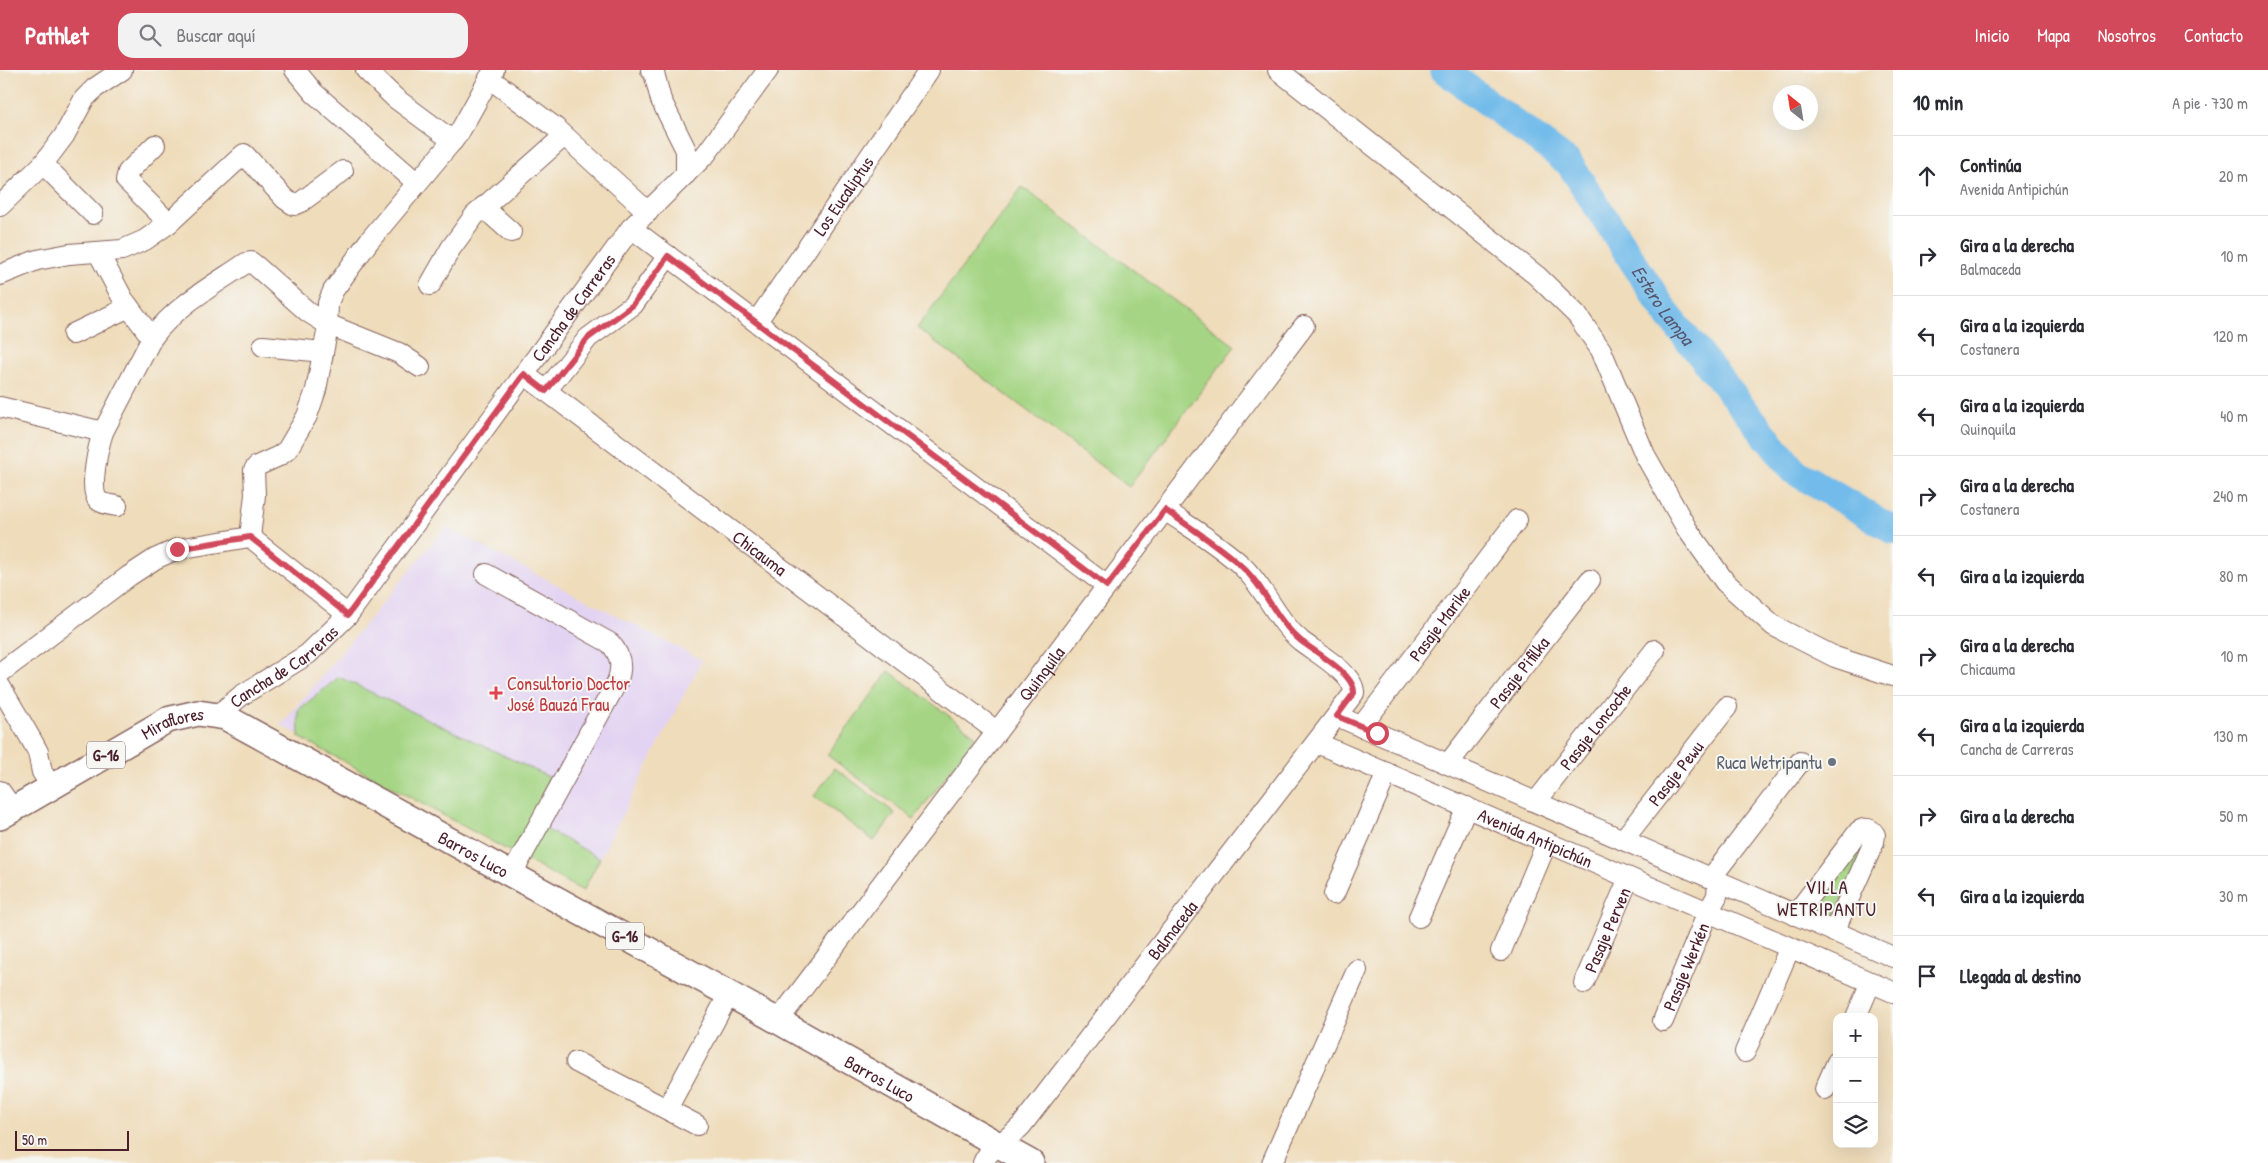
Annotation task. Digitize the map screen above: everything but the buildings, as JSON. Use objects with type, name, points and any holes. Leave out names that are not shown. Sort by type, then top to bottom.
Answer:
[{"type":"main road","name":"Miraflores","points":[[4,806],[52,787],[167,720],[186,714],[218,715]]},
{"type":"main road","name":"Barros Luco","points":[[218,715],[242,724],[778,1021],[991,1154],[1031,1163]]},
{"type":"street","points":[[0,206],[43,164],[64,136],[84,98],[95,88],[122,70]]},
{"type":"street","points":[[295,70],[314,93],[417,183]]},
{"type":"street","points":[[366,70],[395,98],[453,140]]},
{"type":"street","name":"Cancha de Carreras","points":[[218,715],[242,695],[308,654],[348,615],[631,228],[686,174],[717,139],[768,70]]},
{"type":"street","name":"Los Eucaliptus","points":[[757,321],[929,70]]},
{"type":"street","points":[[1278,70],[1537,276],[1577,315],[1601,350],[1645,455],[1688,529],[1724,582],[1774,626],[1835,657],[1893,676]]},
{"type":"street","points":[[653,71],[662,100],[686,150],[686,174]]},
{"type":"street","points":[[250,537],[255,495],[254,470],[257,466],[279,456],[293,441],[307,416],[316,390],[327,324],[328,303],[333,291],[369,241],[459,133],[492,72],[648,212]]},
{"type":"street","points":[[430,285],[460,235],[484,207],[564,136]]},
{"type":"street","points":[[155,144],[128,172],[126,180],[169,223]]},
{"type":"street","points":[[0,275],[37,260],[122,250],[145,240],[169,223],[240,155],[248,156],[285,199],[294,205],[301,202],[343,171]]},
{"type":"street","points":[[43,164],[93,214]]},
{"type":"street","points":[[484,207],[511,232]]},
{"type":"street","points":[[631,228],[1107,586]]},
{"type":"street","points":[[98,252],[128,307],[152,338]]},
{"type":"street","points":[[546,391],[588,338],[633,305],[668,256]]},
{"type":"street","points":[[117,506],[99,501],[95,494],[96,460],[103,432],[152,338],[160,327],[173,315],[224,278],[251,262],[299,306],[327,324],[385,346],[420,367]]},
{"type":"street","points":[[73,334],[128,307]]},
{"type":"street","name":"Quinquila","points":[[778,1021],[1304,326]]},
{"type":"street","points":[[263,346],[323,352]]},
{"type":"street","name":"Chicauma","points":[[524,374],[996,731]]},
{"type":"street","points":[[0,407],[103,432]]},
{"type":"street","name":"Balmaceda","points":[[991,1154],[1022,1125],[1353,696],[1354,689],[1345,675],[1301,641],[1284,624],[1262,590],[1241,565],[1165,510]]},
{"type":"street","name":"Pasaje Marike","points":[[1369,730],[1517,520]]},
{"type":"street","points":[[0,673],[129,576],[155,558],[177,549],[250,537],[348,615]]},
{"type":"street","points":[[486,574],[610,643],[617,653],[621,666],[617,682],[512,874]]},
{"type":"street","name":"Pasaje Pifilka","points":[[1448,764],[1590,580]]},
{"type":"street","name":"Pasaje Loncoche","points":[[1536,802],[1655,650]]},
{"type":"street","points":[[0,686],[32,739],[38,752],[42,772],[52,787]]},
{"type":"street","name":"Pasaje Pewu","points":[[1623,840],[1727,706]]},
{"type":"street","name":"Avenida Antipichún","points":[[1337,716],[1893,957]]},
{"type":"street","points":[[1363,763],[1369,730]]},
{"type":"street","name":"Avenida Antipichún","points":[[1317,743],[1893,992]]},
{"type":"street","points":[[1708,912],[1717,896],[1714,880],[1800,762]]},
{"type":"street","points":[[1334,894],[1387,773]]},
{"type":"street","points":[[1419,917],[1466,808]]},
{"type":"street","points":[[1795,915],[1859,831],[1867,828],[1870,829],[1875,835],[1874,842],[1834,932]]},
{"type":"street","points":[[1501,951],[1547,842]]},
{"type":"street","name":"Pasaje Perven","points":[[1584,983],[1629,878]]},
{"type":"street","points":[[1728,921],[1730,904],[1742,892]]},
{"type":"street","name":"Pasaje Werkén","points":[[1663,1021],[1708,912]]},
{"type":"street","points":[[1745,1052],[1790,947]]},
{"type":"street","points":[[1272,1163],[1357,970]]},
{"type":"street","points":[[1858,1013],[1871,982]]},
{"type":"street","points":[[667,1109],[729,994]]},
{"type":"street","points":[[576,1062],[697,1125]]},
{"type":"street","points":[[1825,1089],[1833,1071]]},
{"type":"shaded area","name":"Consultorio Doctor José Bauzá Frau","points":[[446,527],[702,660],[583,891],[281,725]]},
{"type":"green space","points":[[1022,187],[1235,346],[1129,487],[917,328]]},
{"type":"green space","points":[[889,671],[976,736],[914,819],[827,755]]},
{"type":"green space","points":[[339,677],[549,777],[532,822],[600,858],[583,891],[299,737],[298,710]]},
{"type":"green space","points":[[835,768],[895,813],[874,841],[814,796]]},
{"type":"green space","points":[[1860,839],[1869,841],[1832,921],[1806,909]]},
{"type":"waterway","name":"Estero Lampa","points":[[1444,70],[1569,163],[1665,311],[1794,471],[1893,530]]},
{"type":"place","name":"Consultorio Doctor José Bauzá Frau","points":[[496,693]]},
{"type":"place","name":"Ruca Wetripantu","points":[[1832,762]]},
{"type":"district","name":"VILLA WETRIPANTU","points":[[1827,898]]},
{"type":"route","points":[[177,549],[250,537],[348,615],[524,374],[546,391],[588,338],[633,305],[668,256],[757,321],[1107,586],[1165,510],[1227,554],[1248,572],[1262,590],[1275,613],[1292,633],[1345,675],[1353,685],[1353,696],[1337,716],[1377,733]]}]
